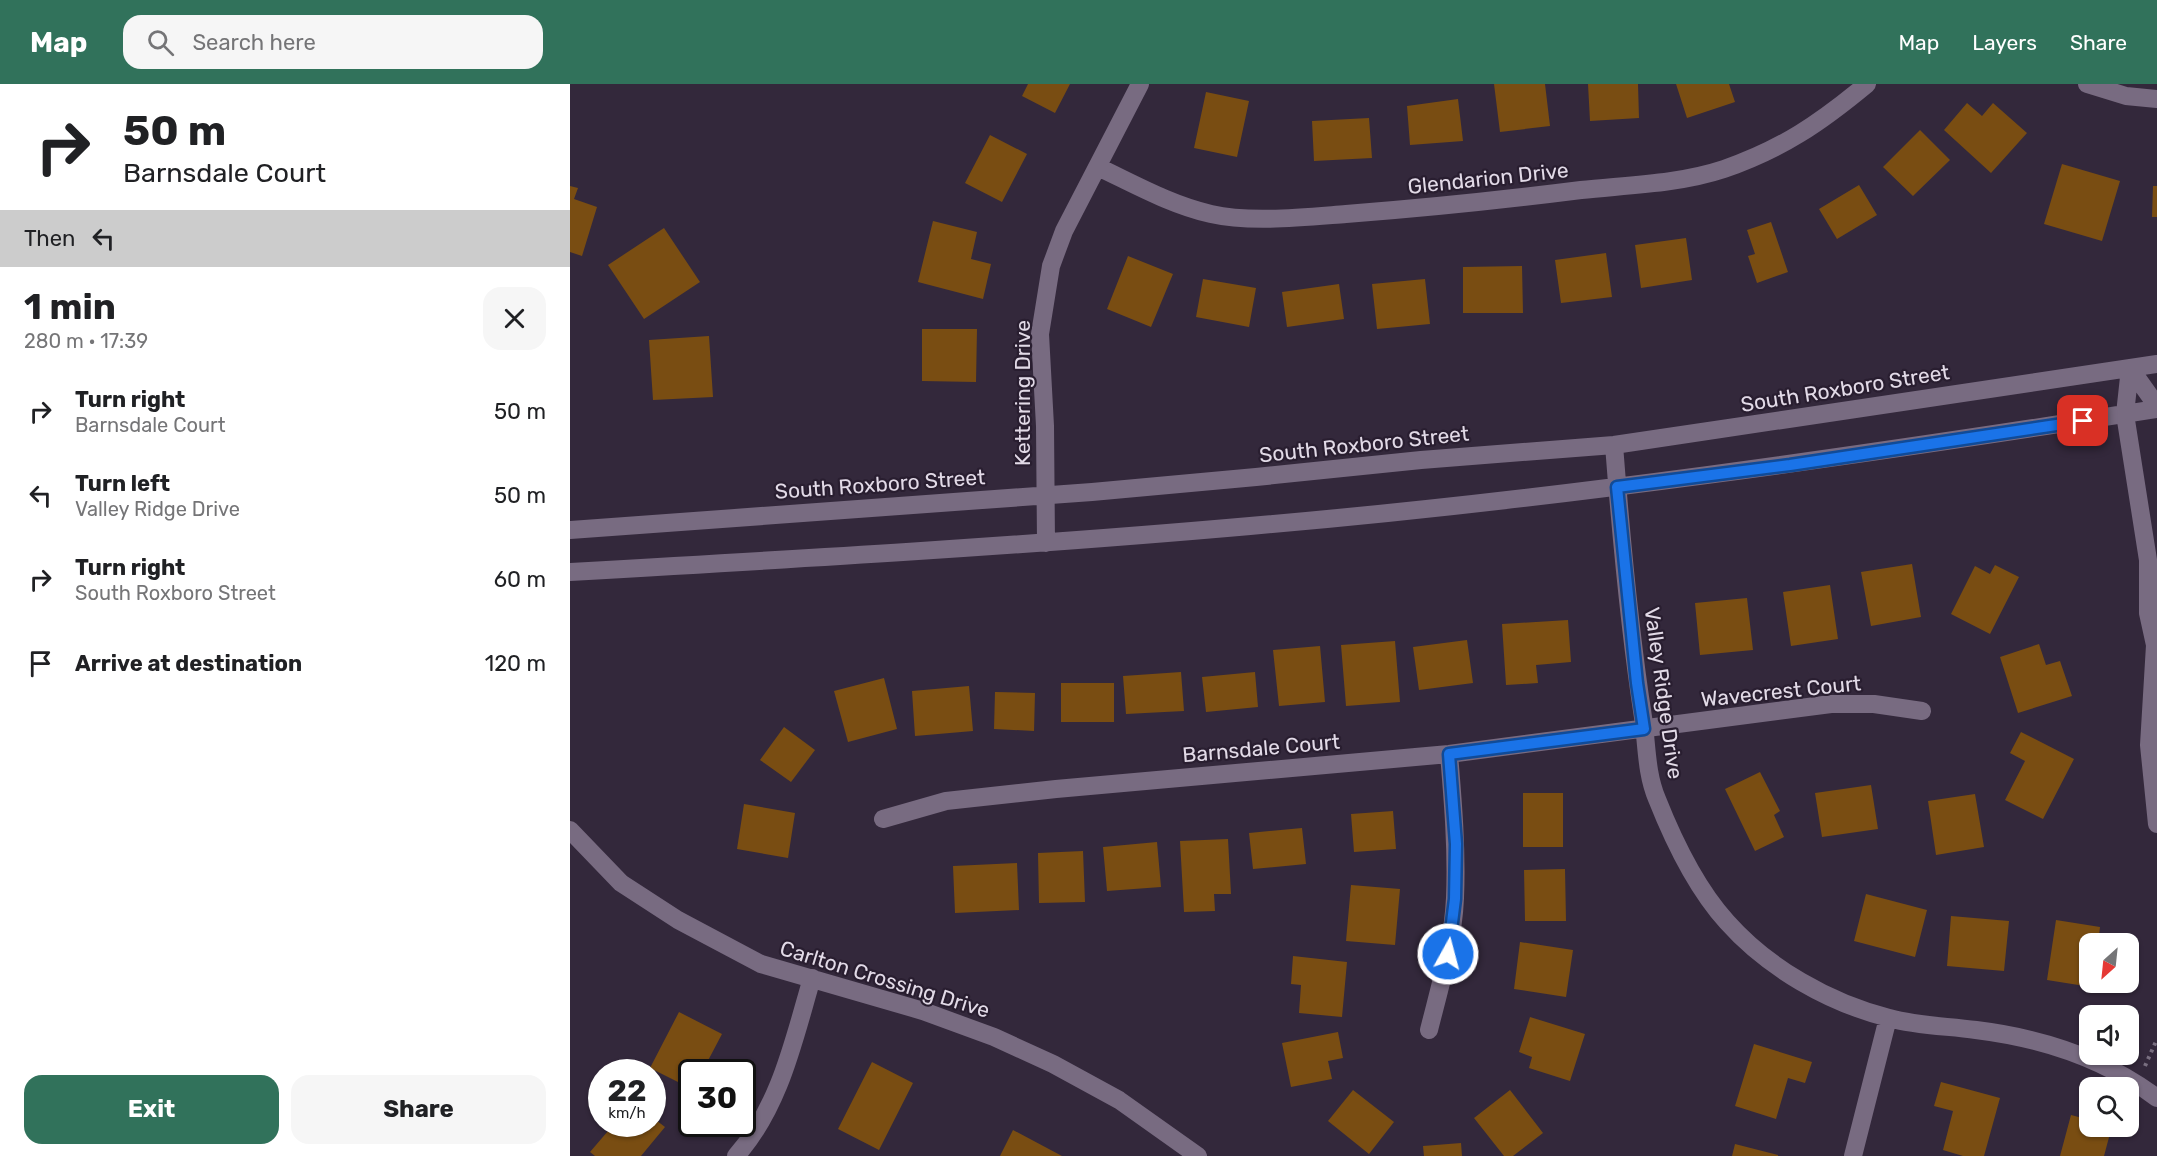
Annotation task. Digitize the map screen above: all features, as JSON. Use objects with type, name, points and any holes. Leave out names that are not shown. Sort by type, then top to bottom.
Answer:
[{"type":"street","name":"Kettering Drive","points":[[1046,543],[1045,426],[1040,334],[1051,266],[1064,231],[1140,84]]},
{"type":"street","name":"Glendarion Drive","points":[[1098,167],[1175,203],[1211,214],[1232,217],[1292,218],[1457,205],[1668,181],[1722,170],[1782,145],[1831,114],[1867,84]]},
{"type":"street","points":[[2086,84],[2126,96],[2157,99]]},
{"type":"street","name":"South Roxboro Street","points":[[570,530],[1045,495],[1421,460],[1614,445],[2157,364]]},
{"type":"street","points":[[570,572],[1046,543],[1254,526],[1617,487],[1790,465],[2157,408],[2130,368]]},
{"type":"street","points":[[2130,368],[2125,414],[2148,560],[2148,613],[2156,643],[2149,745],[2157,824]]},
{"type":"street","name":"Valley Ridge Drive","points":[[1614,445],[1637,683],[1648,770],[1656,798],[1689,868],[1727,923],[1757,950],[1800,981],[1845,1003],[1910,1023],[2022,1036],[2082,1055],[2157,1098]]},
{"type":"street","name":"Wavecrest Court","points":[[1644,729],[1831,704],[1874,704],[1922,711]]},
{"type":"street","name":"Barnsdale Court","points":[[884,819],[946,801],[1449,754],[1644,729]]},
{"type":"street","points":[[1429,1030],[1448,954],[1455,899],[1456,844],[1449,754]]},
{"type":"street","name":"Carlton Crossing Drive","points":[[570,830],[621,883],[678,920],[761,964],[923,1011],[1004,1041],[1053,1064],[1119,1100],[1198,1156]]},
{"type":"street","points":[[736,1156],[766,1112],[783,1075],[812,978]]},
{"type":"street","points":[[1853,1156],[1888,1018]]},
{"type":"building","points":[[1028,84],[1070,84],[1055,113],[1022,96]]},
{"type":"building","points":[[1494,84],[1545,84],[1550,126],[1500,132]]},
{"type":"building","points":[[1588,84],[1638,84],[1639,118],[1590,121]]},
{"type":"building","points":[[1676,84],[1729,84],[1735,102],[1687,118]]},
{"type":"building","points":[[1206,92],[1249,101],[1237,157],[1194,148]]},
{"type":"building","points":[[1458,99],[1463,141],[1410,145],[1407,106]]},
{"type":"building","points":[[1967,103],[1982,116],[1993,103],[2027,133],[1991,173],[1944,130]]},
{"type":"building","points":[[1369,118],[1372,158],[1314,161],[1312,121]]},
{"type":"building","points":[[1920,130],[1950,160],[1913,196],[1883,167]]},
{"type":"building","points":[[990,135],[1027,154],[1002,202],[965,183]]},
{"type":"building","points":[[2062,164],[2120,181],[2102,241],[2044,224]]},
{"type":"building","points":[[1859,185],[1877,215],[1837,239],[1819,209]]},
{"type":"building","points":[[570,186],[578,188],[574,199],[597,207],[582,256],[570,252]]},
{"type":"building","points":[[2153,186],[2157,186],[2157,217],[2152,217]]},
{"type":"building","points":[[933,221],[977,232],[971,259],[991,264],[983,299],[918,282]]},
{"type":"building","points":[[1771,222],[1788,272],[1757,283],[1748,256],[1755,254],[1747,230]]},
{"type":"building","points":[[664,228],[700,282],[644,319],[608,265]]},
{"type":"building","points":[[1686,238],[1692,280],[1641,288],[1635,245]]},
{"type":"building","points":[[1606,253],[1612,297],[1561,303],[1555,260]]},
{"type":"building","points":[[1128,256],[1173,274],[1151,327],[1107,309]]},
{"type":"building","points":[[1522,266],[1523,313],[1463,313],[1463,267]]},
{"type":"building","points":[[1203,279],[1256,288],[1249,327],[1196,317]]},
{"type":"building","points":[[1425,279],[1430,324],[1377,329],[1372,284]]},
{"type":"building","points":[[1339,284],[1344,319],[1287,327],[1282,292]]},
{"type":"building","points":[[922,329],[977,329],[976,382],[922,381]]},
{"type":"building","points":[[709,336],[713,397],[653,400],[649,340]]},
{"type":"building","points":[[1912,564],[1921,617],[1871,626],[1861,572]]},
{"type":"building","points":[[1995,565],[2019,577],[1990,634],[1951,614],[1975,566],[1990,574]]},
{"type":"building","points":[[1830,585],[1838,639],[1791,646],[1783,592]]},
{"type":"building","points":[[1747,598],[1753,650],[1700,655],[1695,603]]},
{"type":"building","points":[[1568,620],[1571,662],[1536,665],[1538,683],[1506,685],[1502,624]]},
{"type":"building","points":[[1467,640],[1473,683],[1419,690],[1413,647]]},
{"type":"building","points":[[1395,641],[1400,702],[1346,706],[1341,645]]},
{"type":"building","points":[[2039,644],[2046,665],[2060,661],[2072,696],[2018,713],[2000,657]]},
{"type":"building","points":[[1320,646],[1325,702],[1279,706],[1273,650]]},
{"type":"building","points":[[1181,672],[1184,711],[1126,714],[1123,676]]},
{"type":"building","points":[[1255,672],[1258,707],[1206,712],[1202,677]]},
{"type":"building","points":[[884,678],[897,729],[848,742],[834,691]]},
{"type":"building","points":[[1061,683],[1114,683],[1114,722],[1061,722]]},
{"type":"building","points":[[969,686],[973,731],[915,736],[912,691]]},
{"type":"building","points":[[995,692],[1035,693],[1034,731],[994,729]]},
{"type":"building","points":[[784,727],[815,750],[791,782],[760,760]]},
{"type":"building","points":[[2021,732],[2074,759],[2043,819],[2005,800],[2025,761],[2010,753]]},
{"type":"building","points":[[1760,772],[1780,811],[1774,815],[1784,837],[1755,851],[1725,789]]},
{"type":"building","points":[[1871,785],[1878,829],[1822,837],[1815,793]]},
{"type":"building","points":[[1523,793],[1563,793],[1563,847],[1523,847]]},
{"type":"building","points":[[1975,794],[1984,847],[1936,855],[1928,801]]},
{"type":"building","points":[[744,804],[795,813],[788,858],[737,849]]},
{"type":"building","points":[[1393,811],[1396,849],[1354,852],[1351,814]]},
{"type":"building","points":[[1302,828],[1306,864],[1253,869],[1249,833]]},
{"type":"building","points":[[1228,839],[1231,894],[1214,894],[1215,911],[1184,912],[1180,841]]},
{"type":"building","points":[[1157,842],[1161,887],[1107,891],[1103,847]]},
{"type":"building","points":[[1083,851],[1085,902],[1039,903],[1038,853]]},
{"type":"building","points":[[1017,863],[1019,910],[955,913],[953,866]]},
{"type":"building","points":[[1565,869],[1566,921],[1525,921],[1524,870]]},
{"type":"building","points":[[1351,885],[1400,889],[1395,945],[1346,941]]},
{"type":"building","points":[[1866,894],[1927,910],[1915,957],[1854,941]]},
{"type":"building","points":[[1951,916],[2009,921],[2004,971],[1947,966]]},
{"type":"building","points":[[2056,920],[2100,927],[2099,933],[2079,933],[2079,985],[2047,980]]},
{"type":"building","points":[[1520,942],[1573,950],[1566,997],[1514,989]]},
{"type":"building","points":[[1293,956],[1347,962],[1342,1017],[1299,1013],[1301,985],[1291,984]]},
{"type":"building","points":[[679,1012],[722,1034],[709,1059],[678,1059],[678,1082],[666,1076],[666,1059],[655,1059]]},
{"type":"building","points":[[1530,1017],[1585,1034],[1570,1081],[1529,1068],[1532,1057],[1519,1052]]},
{"type":"building","points":[[1338,1032],[1343,1058],[1328,1061],[1332,1079],[1291,1087],[1282,1043]]},
{"type":"building","points":[[1754,1044],[1812,1062],[1805,1083],[1788,1078],[1776,1119],[1735,1106]]},
{"type":"building","points":[[872,1062],[913,1083],[879,1150],[838,1129]]},
{"type":"building","points":[[1941,1082],[2000,1098],[1984,1156],[1963,1156],[1943,1150],[1953,1111],[1934,1106]]},
{"type":"building","points":[[1353,1090],[1394,1122],[1369,1154],[1328,1121]]},
{"type":"building","points":[[1510,1090],[1543,1133],[1513,1156],[1504,1156],[1474,1118]]},
{"type":"building","points":[[2071,1115],[2079,1117],[2079,1137],[2109,1137],[2104,1156],[2060,1156]]},
{"type":"building","points":[[1013,1130],[1062,1156],[1000,1156]]},
{"type":"building","points":[[603,1137],[657,1137],[641,1156],[595,1156],[590,1152]]},
{"type":"building","points":[[1461,1143],[1462,1156],[1424,1156],[1423,1146]]},
{"type":"building","points":[[1735,1144],[1778,1155],[1778,1156],[1732,1156]]},
{"type":"route","points":[[1448,954],[1455,899],[1456,844],[1449,754],[1644,729],[1637,683],[1617,487],[1790,465],[2083,421]]}]
